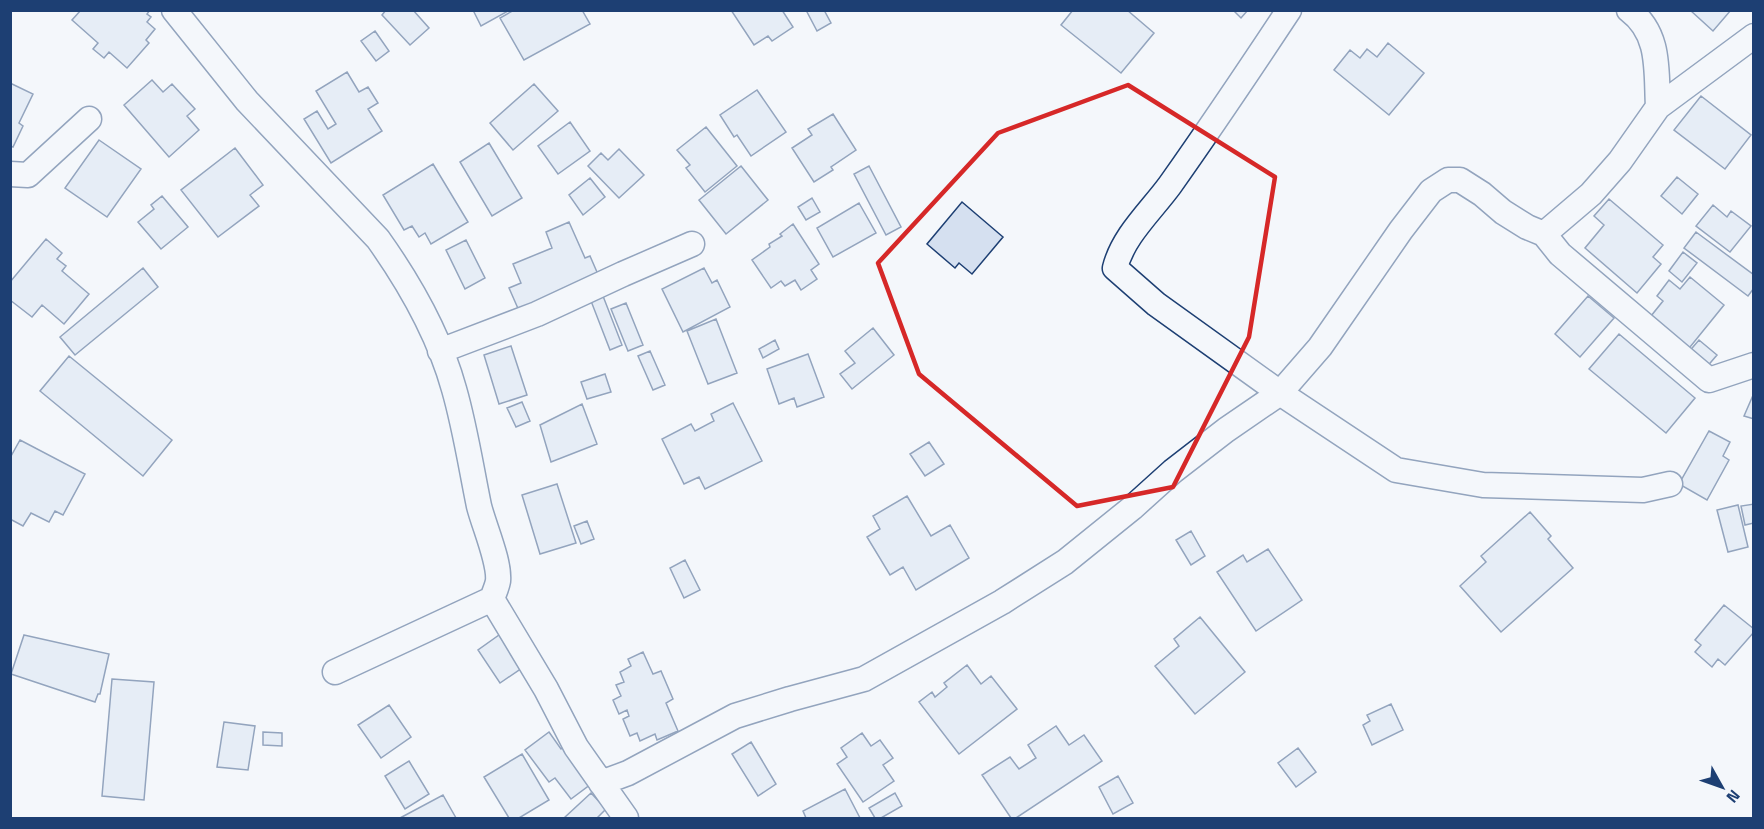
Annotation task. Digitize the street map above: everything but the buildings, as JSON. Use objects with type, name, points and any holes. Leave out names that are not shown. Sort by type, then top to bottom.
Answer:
[{"type":"street","points":[[174,10],[247,101],[378,239],[417,300],[454,389],[498,581],[492,599],[334,672]]},
{"type":"street","points":[[1289,10],[1216,120],[1119,252],[1115,268],[1156,304],[1280,393],[1396,470],[1483,485],[1642,490],[1671,484]]},
{"type":"street","points":[[1629,10],[1651,37],[1655,57],[1658,107]]},
{"type":"street","points":[[1545,234],[1592,194],[1620,161],[1658,107],[1754,36]]},
{"type":"street","points":[[10,174],[28,175],[89,119]]},
{"type":"street","points":[[601,783],[628,773],[735,716],[864,679],[1002,602],[1065,562],[1132,508],[1173,471],[1226,430],[1280,393],[1320,347],[1401,230],[1431,191],[1448,180],[1460,180],[1527,227],[1545,234],[1560,254],[1709,380],[1754,365]]},
{"type":"street","points":[[440,351],[537,314],[692,244]]},
{"type":"street","points":[[492,599],[546,689],[576,747],[626,819]]},
{"type":"highlighted area","points":[[1128,85],[1275,177],[1249,337],[1173,487],[1077,506],[919,374],[878,263],[998,133]]}]
